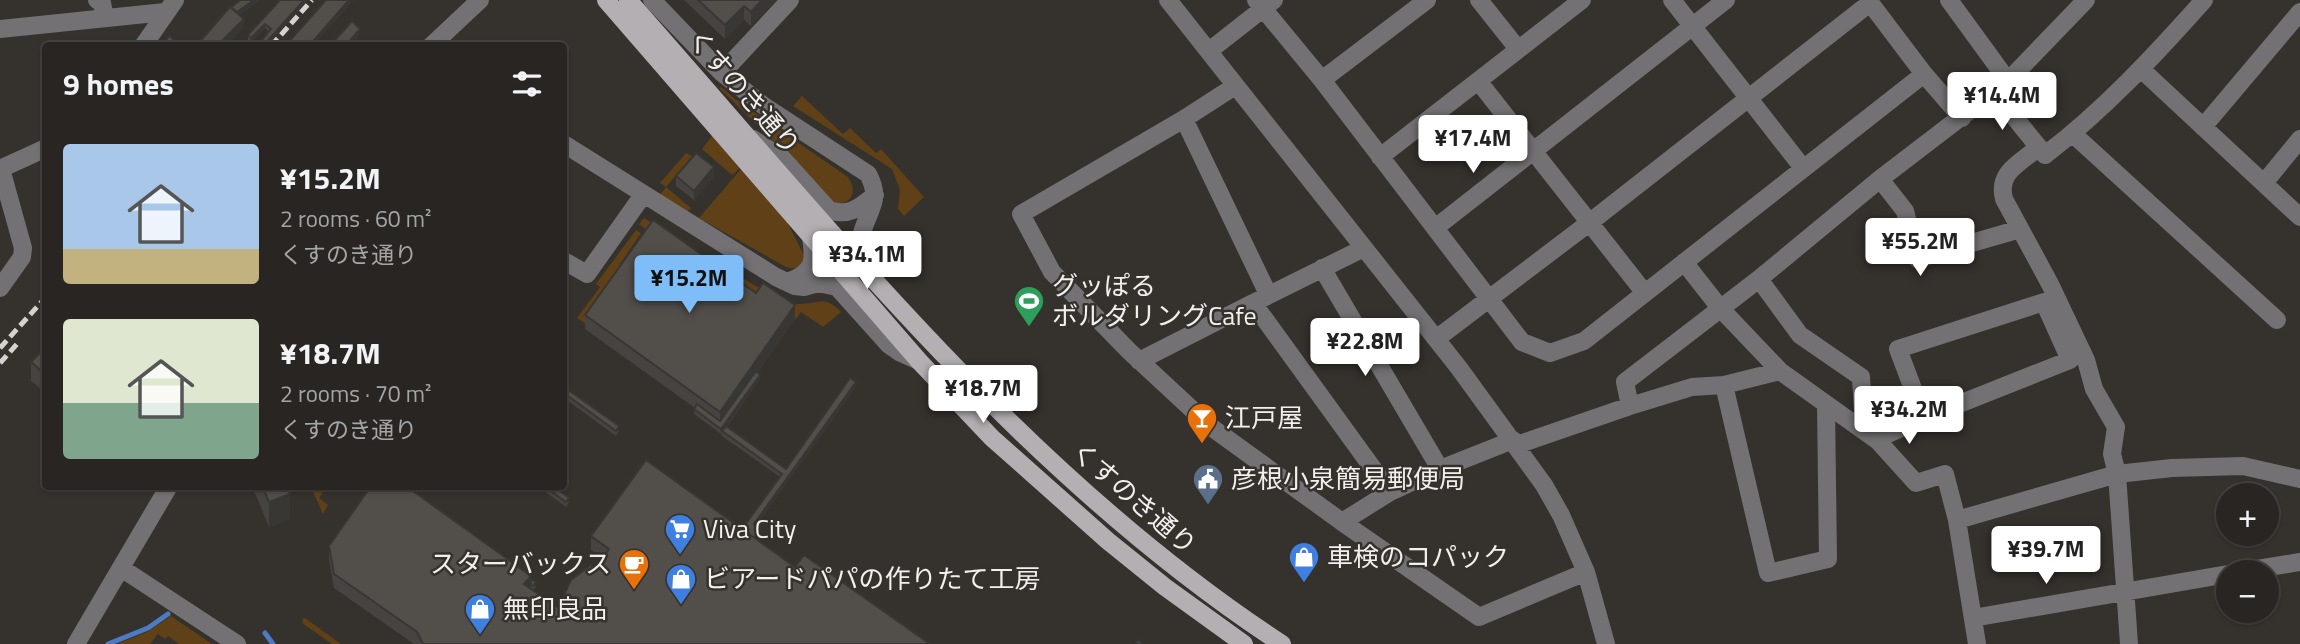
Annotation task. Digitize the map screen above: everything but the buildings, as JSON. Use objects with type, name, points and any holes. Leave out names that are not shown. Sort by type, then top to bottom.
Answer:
[{"type":"main road","name":"くすのき通り","points":[[606,0],[722,119],[748,136],[999,414],[1110,516],[1176,570],[1282,644]]},
{"type":"main road","name":"くすのき通り","points":[[628,0],[810,232],[919,361],[992,438],[1101,535],[1165,587],[1244,644]]},
{"type":"street","points":[[97,0],[102,3],[105,18]]},
{"type":"street","points":[[435,42],[480,0]]},
{"type":"street","points":[[652,0],[722,73],[764,106],[868,174],[875,188],[875,195],[862,234],[863,266]]},
{"type":"street","points":[[722,73],[790,0]]},
{"type":"street","points":[[1168,0],[1515,443],[1550,495],[1586,572],[1606,644]]},
{"type":"street","points":[[1322,80],[1427,0]]},
{"type":"street","points":[[1479,0],[1518,49]]},
{"type":"street","points":[[1380,157],[1582,0]]},
{"type":"street","points":[[1672,0],[1803,168]]},
{"type":"street","points":[[1435,228],[1726,0]]},
{"type":"street","points":[[1948,0],[2045,155],[2073,134],[2142,70],[2204,0]]},
{"type":"street","points":[[1630,406],[1625,382],[1759,279],[1880,179],[2001,87],[2086,0]]},
{"type":"street","points":[[1436,339],[1589,223],[1869,1],[1924,74],[1962,118]]},
{"type":"street","points":[[1209,51],[1264,3],[1522,342],[1550,353],[1584,341],[1924,74]]},
{"type":"street","points":[[0,29],[105,18],[170,6]]},
{"type":"street","points":[[146,42],[170,6]]},
{"type":"street","points":[[2203,127],[2300,12]]},
{"type":"street","points":[[2142,70],[2300,217]]},
{"type":"street","points":[[1479,82],[1644,292]]},
{"type":"street","points":[[1235,86],[1184,119],[1021,214],[1052,272],[1139,361],[1211,427],[1479,617],[1586,572]]},
{"type":"street","points":[[1184,119],[1260,298],[1390,492]]},
{"type":"street","points":[[2073,134],[2277,320]]},
{"type":"street","points":[[748,136],[782,158],[829,210],[849,213],[875,195]]},
{"type":"street","points":[[2264,183],[2300,139]]},
{"type":"street","points":[[567,147],[752,264],[804,287],[818,283],[837,287],[890,345],[919,361]]},
{"type":"street","points":[[2039,147],[2005,175],[2001,186],[2004,199],[2050,284],[2086,360],[2094,388],[2116,428],[2112,454],[2117,474],[2129,644]]},
{"type":"street","points":[[0,288],[22,257],[23,248],[0,169],[42,150]]},
{"type":"street","points":[[1880,179],[1905,211],[1917,259],[2020,229]]},
{"type":"street","points":[[567,263],[587,274],[643,195]]},
{"type":"street","points":[[788,282],[804,274],[813,261],[810,232]]},
{"type":"street","points":[[1139,361],[1364,248]]},
{"type":"street","points":[[1684,262],[1720,308],[1780,371],[1871,436],[1916,483],[1945,474],[1957,520],[1977,644]]},
{"type":"street","points":[[1322,268],[1440,469]]},
{"type":"street","points":[[1759,279],[1800,335],[1861,377],[1871,436]]},
{"type":"street","points":[[1871,436],[1881,437],[2070,360],[2044,302],[1898,349],[1924,418]]},
{"type":"street","points":[[1342,522],[1390,492],[1440,469],[1515,443],[1692,387],[1724,385],[1780,371]]},
{"type":"street","points":[[1724,385],[1768,573],[1828,559],[1826,405]]},
{"type":"street","points":[[1957,520],[2117,474],[2172,468],[2242,466],[2300,479]]},
{"type":"street","points":[[76,644],[167,490]]},
{"type":"street","points":[[2279,565],[2300,562]]},
{"type":"street","points":[[121,568],[237,644]]},
{"type":"street","points":[[1973,618],[2216,576]]},
{"type":"shaded area","points":[[719,88],[848,177],[853,189],[850,199],[841,203],[829,200],[784,151]]},
{"type":"shaded area","points":[[802,96],[843,134],[850,128],[876,153],[881,149],[924,197],[904,216],[898,209],[900,190],[892,169],[793,106]]},
{"type":"shaded area","points":[[712,136],[740,168],[732,175],[702,149]]},
{"type":"shaded area","points":[[686,153],[692,156],[666,187],[660,183]]},
{"type":"shaded area","points":[[741,169],[787,222],[804,255],[799,267],[786,267],[699,218]]},
{"type":"shaded area","points":[[666,187],[691,208],[688,211],[659,196]]},
{"type":"shaded area","points":[[644,218],[777,299],[796,304],[826,302],[841,312],[823,327],[801,312],[796,319],[764,295],[758,302],[652,234],[639,224]]},
{"type":"shaded area","points":[[636,230],[641,233],[620,264],[622,266],[588,325],[577,318],[600,287],[596,284]]},
{"type":"shaded area","points":[[312,490],[325,490],[319,498],[328,505],[323,514]]},
{"type":"shaded area","points":[[171,616],[212,644],[179,644],[168,636],[165,639],[158,634],[150,644],[117,644],[147,632]]},
{"type":"shaded area","points":[[303,618],[341,644],[332,644],[302,623]]},
{"type":"waterway","points":[[108,644],[148,628],[168,614]]},
{"type":"waterway","points":[[265,633],[273,644]]},
{"type":"railway","points":[[275,42],[312,0]]},
{"type":"railway","points":[[0,348],[42,301]]},
{"type":"railway","points":[[0,363],[17,344]]},
{"type":"place","name":"グッぽる ボルダリングCafe","points":[[1029,328]]},
{"type":"place","name":"江戸屋","points":[[1202,445]]},
{"type":"place","name":"彦根小泉簡易郵便局","points":[[1208,506]]},
{"type":"place","name":"Viva City","points":[[680,556]]},
{"type":"place","name":"車検のコパック","points":[[1304,584]]},
{"type":"place","name":"スターバックス","points":[[634,591]]},
{"type":"place","name":"ビアードパパの作りたて工房","points":[[681,606]]},
{"type":"place","name":"無印良品","points":[[480,636]]}]
